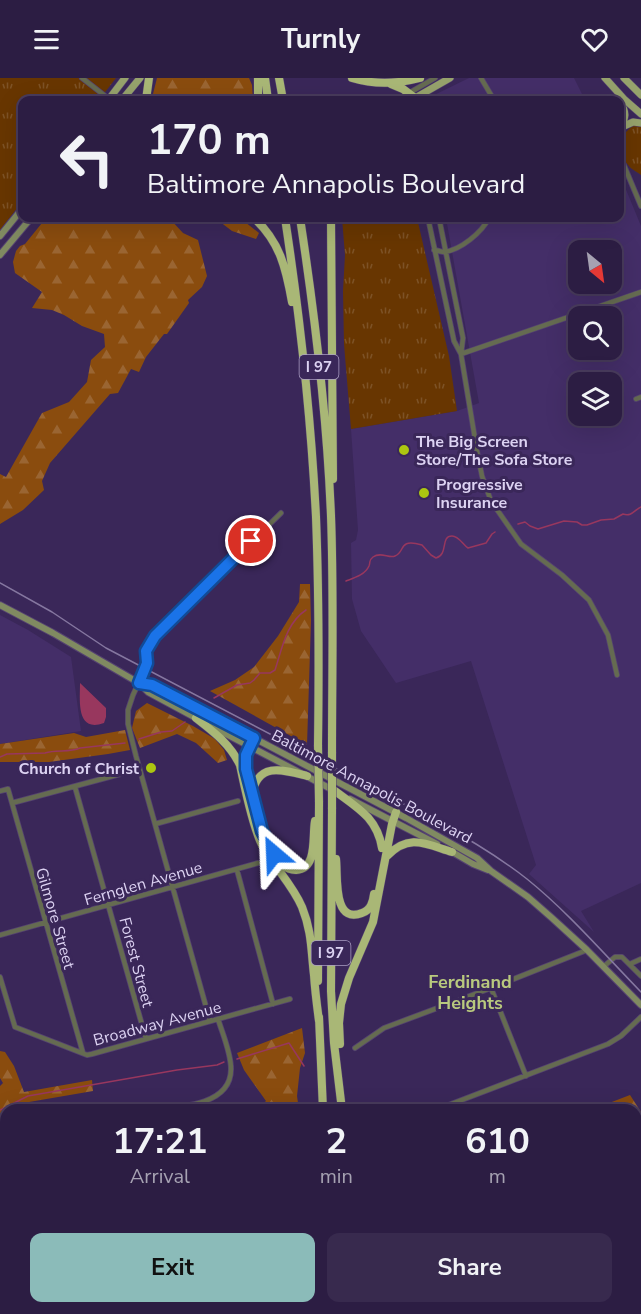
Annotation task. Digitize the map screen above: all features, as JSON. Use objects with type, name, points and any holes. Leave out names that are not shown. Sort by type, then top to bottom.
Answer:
[{"type":"highway","points":[[146,96],[149,78]]},
{"type":"highway","points":[[258,78],[258,96]]},
{"type":"highway","points":[[265,78],[267,96]]},
{"type":"highway","points":[[279,78],[282,96]]},
{"type":"highway","points":[[352,78],[372,83],[399,83],[420,78]]},
{"type":"highway","points":[[387,83],[397,86],[409,96]]},
{"type":"highway","points":[[258,222],[273,239],[284,262],[306,379]]},
{"type":"highway","name":"I 97","points":[[286,222],[306,379],[316,536],[319,1021],[323,1104]]},
{"type":"highway","name":"I 97","points":[[301,222],[316,336],[331,517],[332,991],[341,1104]]},
{"type":"highway","points":[[331,222],[334,466],[331,517]]},
{"type":"highway","points":[[196,718],[225,742],[234,753],[240,765],[260,839],[267,854],[294,891],[302,908],[312,945],[319,1021]]},
{"type":"highway","points":[[240,765],[241,754],[249,741]]},
{"type":"highway","points":[[249,741],[246,765],[262,831],[268,845],[282,864],[292,870],[305,867],[312,857],[313,831],[319,802]]},
{"type":"highway","points":[[252,794],[258,780],[270,771],[281,770],[307,776]]},
{"type":"highway","points":[[335,791],[372,821],[379,833],[382,848]]},
{"type":"highway","points":[[332,828],[338,899],[343,909],[351,914],[361,914],[370,907],[374,896],[385,831],[393,816]]},
{"type":"highway","points":[[338,1078],[341,1004],[346,984],[373,922],[393,816]]},
{"type":"highway","points":[[386,857],[397,847],[411,842],[425,843],[452,852]]},
{"type":"main road","points":[[112,96],[125,78]]},
{"type":"main road","points":[[126,96],[140,78]]},
{"type":"main road","points":[[415,96],[450,78]]},
{"type":"main road","points":[[604,78],[615,96]]},
{"type":"main road","points":[[604,78],[621,96]]},
{"type":"main road","points":[[624,78],[641,95]]},
{"type":"main road","points":[[624,99],[639,111],[625,121]]},
{"type":"main road","points":[[624,110],[625,121]]},
{"type":"main road","points":[[624,126],[633,122],[641,123]]},
{"type":"main road","points":[[0,236],[18,214]]},
{"type":"main road","points":[[0,255],[28,222]]},
{"type":"main road","name":"Baltimore Annapolis Boulevard","points":[[0,604],[196,718],[249,741],[466,851],[528,897],[641,1005]]},
{"type":"main road","name":"Baltimore Annapolis Boulevard","points":[[139,683],[152,685],[307,776],[393,816],[473,864],[491,871]]},
{"type":"street","points":[[82,78],[104,96]]},
{"type":"street","points":[[413,96],[435,78]]},
{"type":"street","points":[[481,78],[492,96]]},
{"type":"street","points":[[624,166],[641,206]]},
{"type":"street","points":[[429,222],[454,341],[461,354]]},
{"type":"street","points":[[440,222],[463,338],[461,354],[477,451],[482,476],[491,501],[520,544],[562,575],[589,600],[608,635],[617,675]]},
{"type":"street","points":[[434,250],[445,251],[463,244],[479,233],[486,222]]},
{"type":"street","points":[[461,354],[641,292]]},
{"type":"street","points":[[210,1021],[139,769],[127,720],[128,710],[147,663],[146,651],[155,636],[281,513]]},
{"type":"street","points":[[12,803],[139,769]]},
{"type":"street","name":"Forest Street","points":[[75,787],[146,1039]]},
{"type":"street","name":"Gilmore Street","points":[[0,791],[8,789],[82,1053]]},
{"type":"street","points":[[155,824],[238,801]]},
{"type":"street","name":"Fernglen Avenue","points":[[0,935],[258,863]]},
{"type":"street","points":[[237,870],[273,1004]]},
{"type":"street","points":[[355,1048],[384,1028],[586,950]]},
{"type":"street","points":[[603,967],[610,960],[622,957],[641,976]]},
{"type":"street","points":[[630,964],[641,959]]},
{"type":"street","name":"Broadway Avenue","points":[[0,977],[15,1027],[82,1053],[92,1054],[290,999]]},
{"type":"street","points":[[492,988],[526,1076]]},
{"type":"street","points":[[451,1104],[608,1044],[621,1036],[641,1017]]},
{"type":"street","points":[[193,1104],[201,1103],[217,1095],[224,1088],[231,1074],[231,1065],[218,1019]]},
{"type":"shaded area","points":[[469,78],[574,78],[583,96],[432,96]]},
{"type":"shaded area","points":[[624,185],[641,226],[641,883],[581,911],[594,932],[529,874],[536,865],[471,661],[396,683],[361,631],[352,599],[351,543],[356,540],[358,530],[351,429],[457,411],[479,403],[447,222],[624,222]]},
{"type":"shaded area","points":[[0,615],[71,657],[81,731],[0,744]]},
{"type":"shaded area","points":[[80,683],[106,708],[104,723],[88,724],[84,719],[80,706]]},
{"type":"green space","points":[[0,78],[116,78],[102,96],[18,96],[18,207],[0,230]]},
{"type":"green space","points":[[157,78],[249,78],[253,96],[153,96]]},
{"type":"green space","points":[[633,125],[641,126],[641,175],[632,169],[624,158],[624,134]]},
{"type":"green space","points":[[43,222],[173,222],[183,233],[198,240],[207,276],[202,287],[188,300],[189,303],[167,334],[164,334],[146,357],[139,372],[131,369],[118,393],[110,394],[50,463],[42,481],[44,490],[23,510],[0,524],[0,474],[6,477],[42,413],[69,402],[87,382],[91,360],[105,347],[104,334],[82,326],[52,310],[32,308],[42,292],[15,273],[13,262],[16,251],[25,244]]},
{"type":"green space","points":[[220,222],[245,222],[259,233],[256,239],[232,231]]},
{"type":"green space","points":[[342,222],[418,222],[449,356],[457,411],[351,429],[344,344],[345,255]]},
{"type":"green space","points":[[300,584],[310,584],[307,745],[210,691],[235,680],[254,667],[278,636],[299,602]]},
{"type":"green space","points":[[147,703],[215,739],[224,750],[227,760],[218,763],[196,743],[177,734],[140,748],[132,728],[136,711]]},
{"type":"green space","points":[[125,730],[130,750],[49,762],[0,762],[0,744],[74,733],[86,737]]},
{"type":"green space","points":[[302,1028],[305,1053],[300,1068],[298,1104],[263,1104],[266,1101],[244,1070],[237,1053]]},
{"type":"green space","points":[[0,1051],[5,1052],[14,1066],[24,1092],[92,1080],[93,1091],[24,1104],[0,1104],[0,1086],[3,1083],[0,1078]]},
{"type":"green space","points":[[630,1095],[636,1104],[607,1104]]},
{"type":"waterway","points":[[518,524],[525,522],[538,529],[564,521],[587,525],[601,520],[614,519],[623,514],[631,514],[641,507]]},
{"type":"waterway","points":[[346,581],[365,572],[371,559],[376,555],[395,556],[405,544],[422,545],[436,558],[442,553],[448,537],[457,537],[468,548],[486,543],[495,532]]},
{"type":"waterway","points":[[214,698],[237,685],[250,683],[260,673],[270,673],[275,670],[289,629],[299,615],[306,610]]},
{"type":"waterway","points":[[139,739],[172,731],[185,722]]},
{"type":"waterway","points":[[0,757],[7,754],[45,753],[125,743]]},
{"type":"waterway","points":[[237,1059],[289,1043],[304,1066]]},
{"type":"waterway","points":[[12,1104],[28,1096],[224,1062]]},
{"type":"tram line","points":[[0,583],[52,612],[106,648],[438,822],[484,849],[542,892],[641,992]]},
{"type":"place","name":"The Big Screen Store/The Sofa Store","points":[[404,450]]},
{"type":"place","name":"Progressive Insurance","points":[[424,493]]},
{"type":"place","name":"Church of Christ","points":[[151,768]]},
{"type":"district","name":"Ferdinand Heights","points":[[470,992]]},
{"type":"route","points":[[251,541],[155,636],[145,653],[147,663],[139,683],[152,685],[254,738],[246,755],[246,769],[262,831],[274,854]]}]
